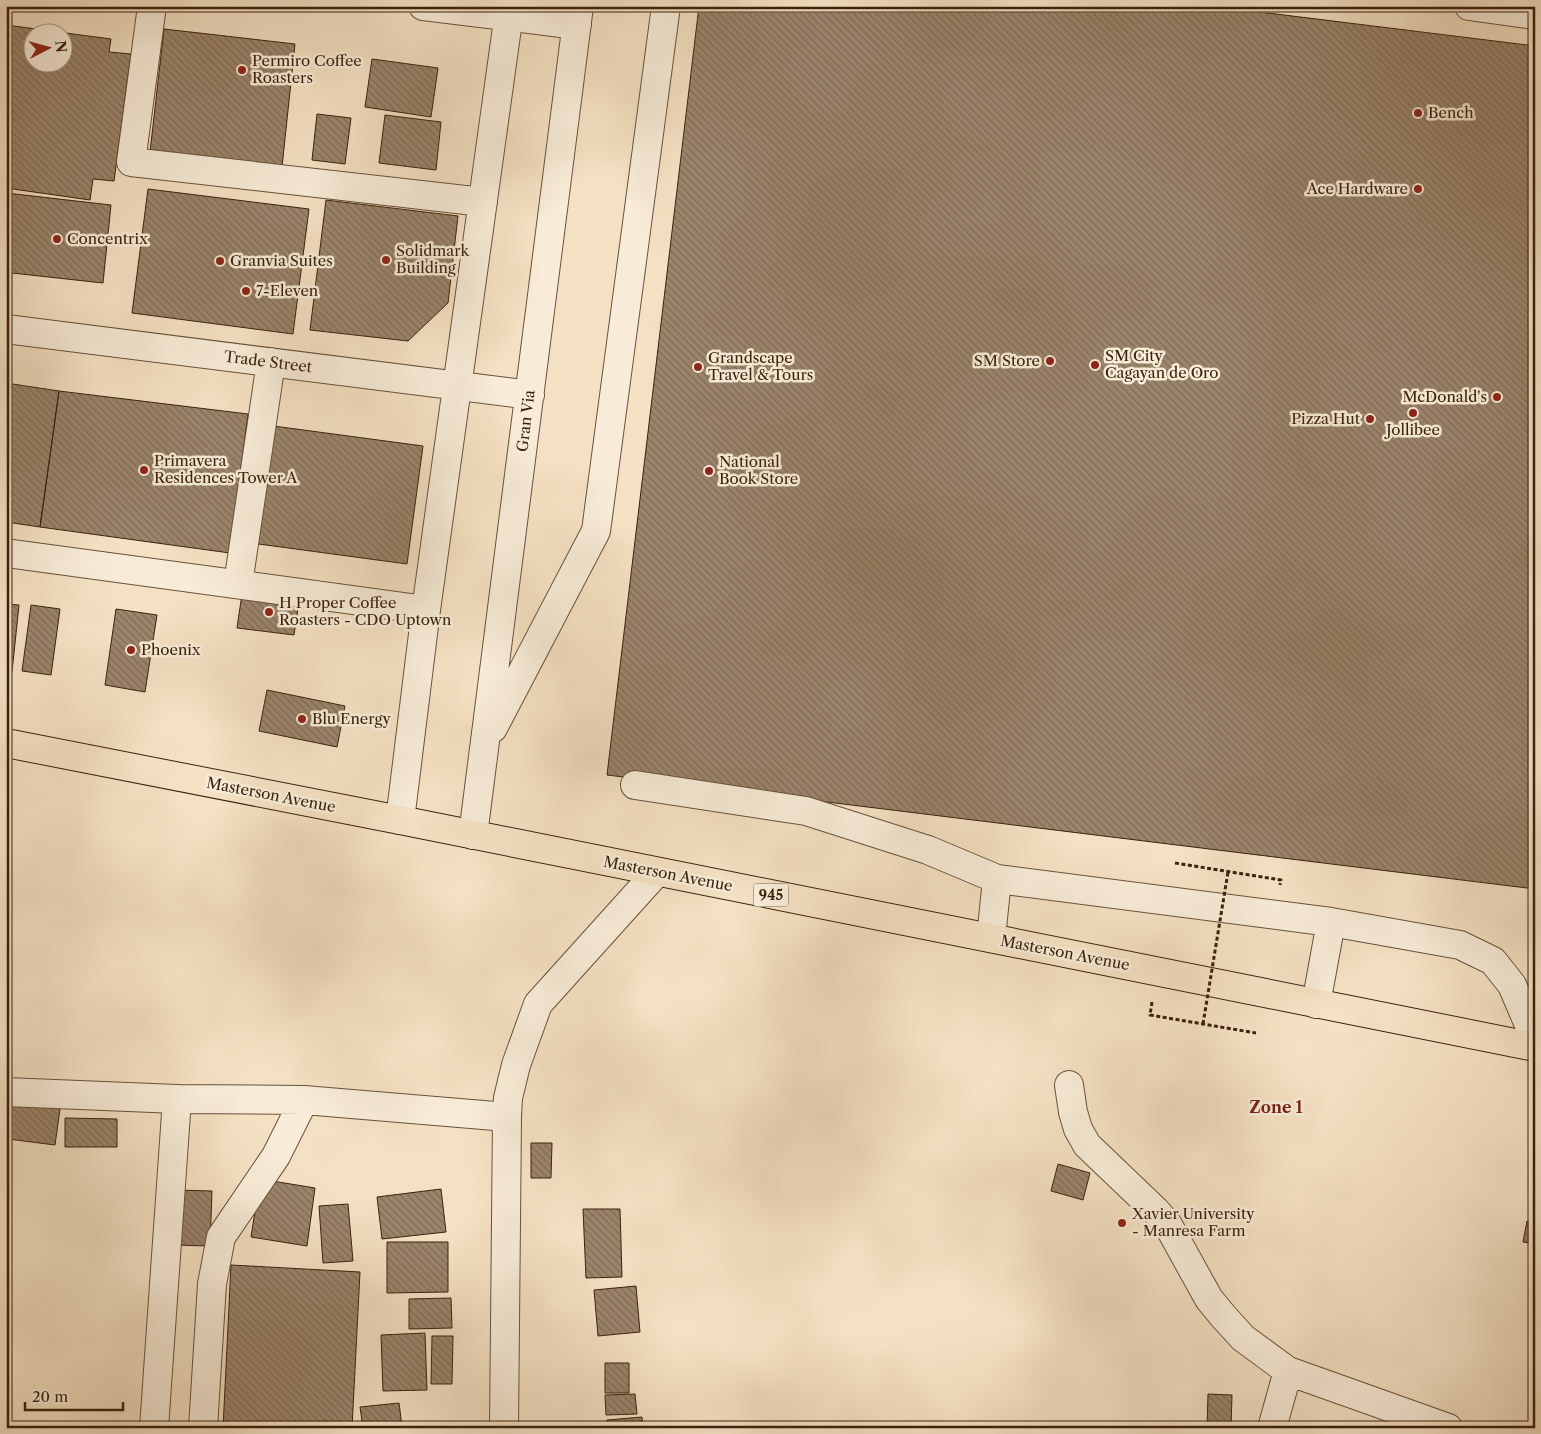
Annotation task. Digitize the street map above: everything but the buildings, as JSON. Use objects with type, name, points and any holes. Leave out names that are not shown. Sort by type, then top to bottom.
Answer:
[{"type":"main road","name":"Masterson Avenue","points":[[6,744],[400,820],[1535,1047]]},
{"type":"street","points":[[152,6],[131,162],[483,202]]},
{"type":"street","points":[[422,6],[578,16]]},
{"type":"street","points":[[485,745],[596,531],[666,6]]},
{"type":"street","points":[[1469,6],[1535,15]]},
{"type":"street","points":[[400,820],[426,610],[509,12]]},
{"type":"street","name":"Gran Via","points":[[473,835],[578,16]]},
{"type":"street","name":"Trade Street","points":[[6,329],[530,395]]},
{"type":"street","points":[[238,584],[270,362]]},
{"type":"street","points":[[6,553],[426,610]]},
{"type":"street","points":[[635,786],[806,810],[928,850],[997,879],[1331,922],[1460,945],[1493,961],[1512,985],[1535,1039]]},
{"type":"street","points":[[504,1428],[507,1117],[508,1098],[516,1065],[538,1004],[657,872]]},
{"type":"street","points":[[991,938],[997,879]]},
{"type":"street","points":[[1316,1004],[1331,922]]},
{"type":"street","points":[[1069,1085],[1078,1129],[1087,1145],[1155,1210],[1168,1225],[1210,1299],[1222,1316],[1243,1338],[1288,1371],[1448,1428]]},
{"type":"street","points":[[6,1092],[177,1099],[304,1100],[507,1117]]},
{"type":"street","points":[[154,1428],[177,1099]]},
{"type":"street","points":[[203,1428],[212,1284],[221,1237],[276,1156],[304,1100]]},
{"type":"street","points":[[1272,1428],[1288,1371]]},
{"type":"path","points":[[1176,863],[1281,880]]},
{"type":"path","points":[[1203,1024],[1228,872]]},
{"type":"path","points":[[1150,1015],[1256,1033]]},
{"type":"place","name":"Permiro Coffee Roasters","points":[[242,70]]},
{"type":"place","name":"Bench","points":[[1418,113]]},
{"type":"place","name":"Ace Hardware","points":[[1418,189]]},
{"type":"place","name":"Concentrix","points":[[57,239]]},
{"type":"place","name":"Solidmark Building","points":[[386,260]]},
{"type":"place","name":"Granvia Suites","points":[[220,261]]},
{"type":"place","name":"7-Eleven","points":[[246,291]]},
{"type":"place","name":"SM Store","points":[[1050,361]]},
{"type":"place","name":"SM City Cagayan de Oro","points":[[1095,365]]},
{"type":"place","name":"Grandscape Travel & Tours","points":[[698,367]]},
{"type":"place","name":"McDonald's","points":[[1497,397]]},
{"type":"place","name":"Jollibee","points":[[1413,413]]},
{"type":"place","name":"Pizza Hut","points":[[1370,419]]},
{"type":"place","name":"Primavera Residences Tower A","points":[[144,470]]},
{"type":"place","name":"National Book Store","points":[[709,471]]},
{"type":"place","name":"H Proper Coffee Roasters - CDO Uptown","points":[[269,612]]},
{"type":"place","name":"Phoenix","points":[[131,650]]},
{"type":"place","name":"Blu Energy","points":[[302,719]]},
{"type":"place","name":"Xavier University - Manresa Farm","points":[[1122,1223]]},
{"type":"district","name":"Zone 1","points":[[1276,1107]]}]
